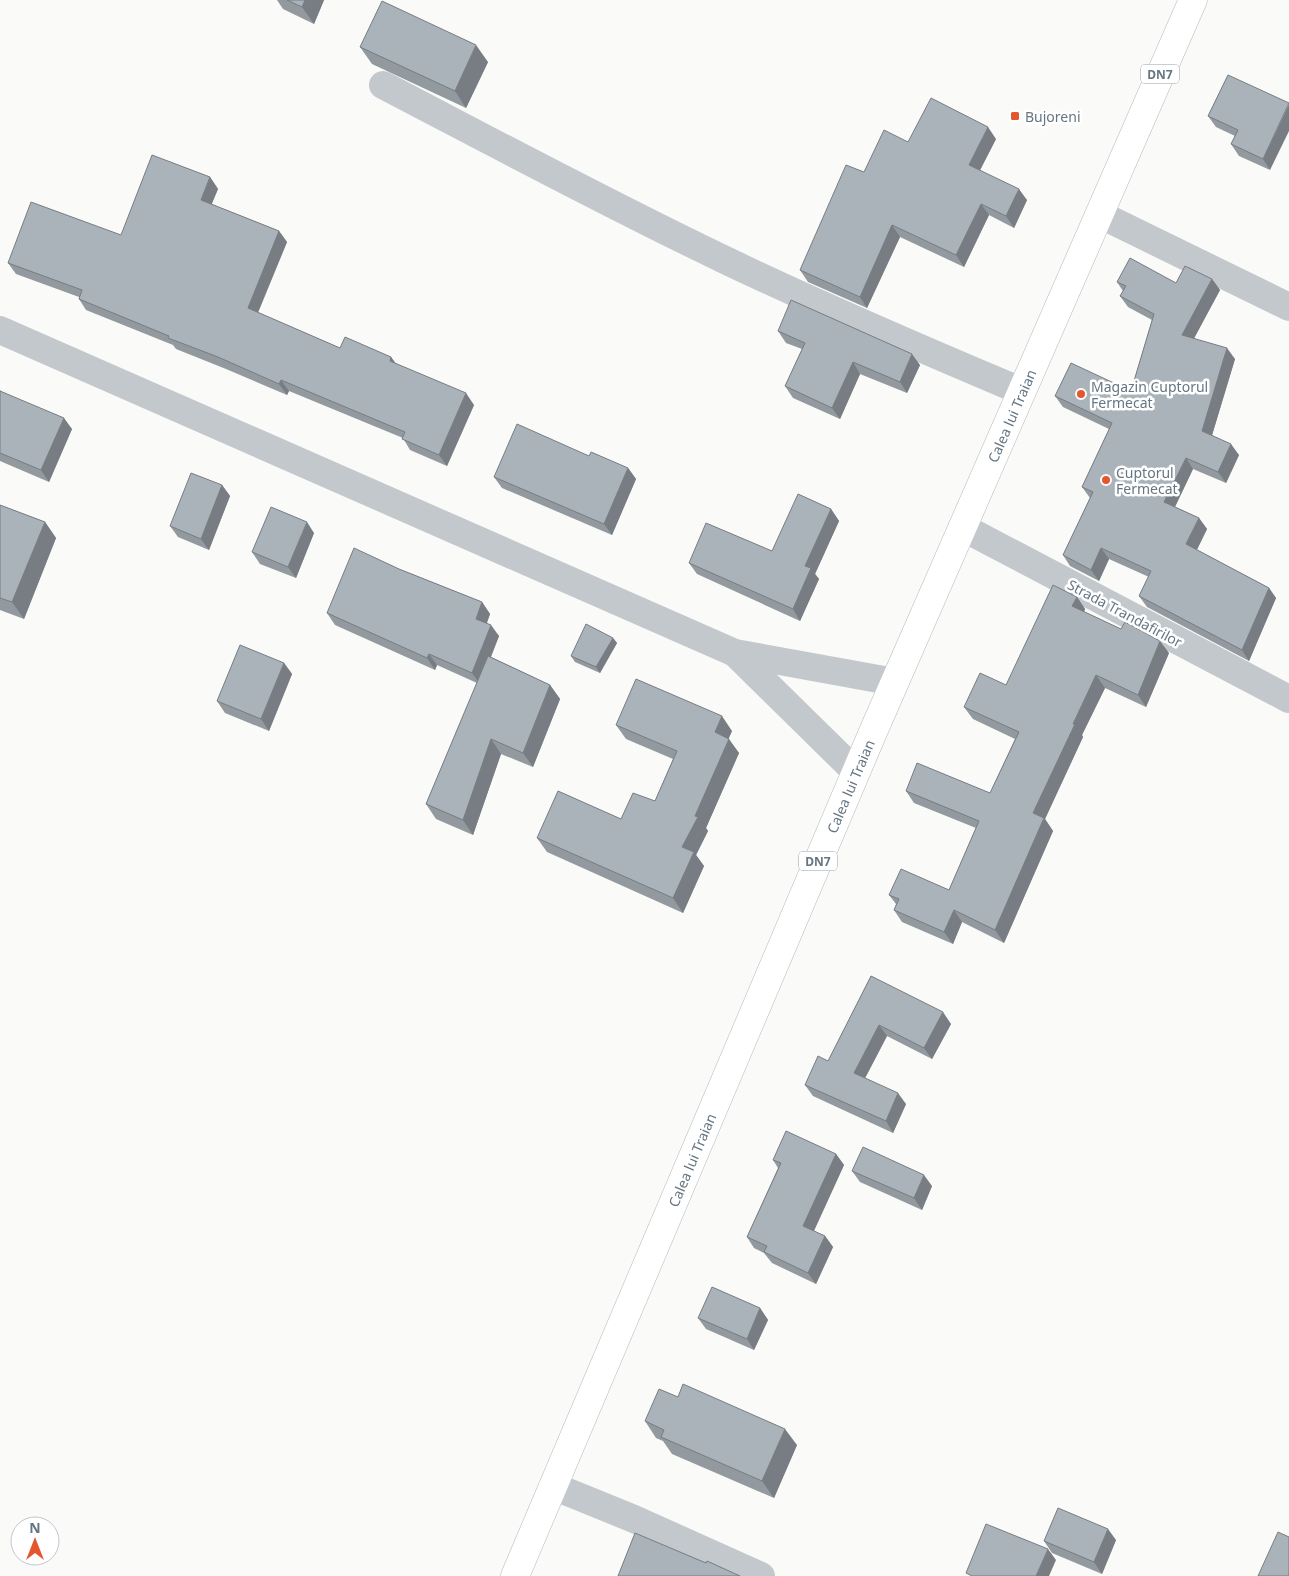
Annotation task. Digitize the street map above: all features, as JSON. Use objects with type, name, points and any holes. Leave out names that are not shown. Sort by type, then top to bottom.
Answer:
[{"type":"highway","name":"Calea lui Traian","points":[[515,1576],[856,772],[1193,0]]},
{"type":"street","points":[[383,85],[555,175],[723,259],[852,318],[1021,391]]},
{"type":"street","points":[[1099,214],[1289,306]]},
{"type":"street","points":[[0,330],[735,653],[895,682]]},
{"type":"street","name":"Strada Trandafirilor","points":[[962,527],[1289,699]]},
{"type":"street","points":[[735,653],[856,772]]},
{"type":"street","points":[[553,1486],[634,1519],[761,1576]]},
{"type":"building","points":[[287,0],[305,0],[302,7]]},
{"type":"building","points":[[382,1],[476,45],[455,91],[360,47]]},
{"type":"building","points":[[1228,75],[1289,103],[1263,159],[1231,144],[1238,130],[1208,116]]},
{"type":"building","points":[[931,98],[988,127],[969,165],[1019,189],[1006,216],[981,204],[956,255],[892,225],[860,297],[800,270],[846,165],[864,172],[884,130],[908,142]]},
{"type":"building","points":[[152,155],[210,177],[201,200],[279,231],[248,308],[340,348],[345,337],[391,357],[390,361],[466,393],[439,455],[402,439],[405,432],[281,380],[279,384],[218,357],[168,338],[169,336],[79,299],[82,290],[8,263],[31,202],[121,235]]},
{"type":"building","points":[[1130,258],[1176,283],[1185,266],[1212,279],[1182,335],[1227,348],[1202,431],[1231,444],[1218,472],[1186,458],[1164,502],[1199,518],[1186,544],[1269,588],[1242,650],[1139,596],[1151,571],[1101,548],[1091,570],[1063,555],[1093,492],[1082,487],[1112,423],[1055,396],[1071,363],[1131,391],[1154,314],[1120,296],[1126,286],[1117,282]]},
{"type":"building","points":[[791,300],[912,354],[900,382],[853,362],[832,408],[785,386],[805,343],[778,331]]},
{"type":"building","points":[[0,391],[64,418],[41,470],[0,453]]},
{"type":"building","points":[[517,424],[589,456],[591,452],[628,468],[604,524],[494,477]]},
{"type":"building","points":[[191,473],[222,485],[201,539],[170,526]]},
{"type":"building","points":[[798,494],[831,509],[805,566],[811,568],[793,609],[689,563],[706,523],[772,551]]},
{"type":"building","points":[[0,505],[45,522],[12,602],[0,598]]},
{"type":"building","points":[[271,507],[307,522],[288,567],[252,552]]},
{"type":"building","points":[[354,548],[399,569],[482,602],[476,619],[491,625],[472,673],[429,654],[427,658],[327,613]]},
{"type":"building","points":[[1053,585],[1077,597],[1072,606],[1121,629],[1125,622],[1160,641],[1138,695],[1096,675],[1033,813],[1044,818],[995,930],[954,910],[944,932],[894,910],[899,899],[889,895],[901,869],[949,890],[979,821],[906,791],[917,763],[990,793],[1019,732],[964,707],[980,673],[1006,685]]},
{"type":"building","points":[[586,624],[613,638],[596,667],[571,656]]},
{"type":"building","points":[[240,645],[284,663],[261,719],[217,701]]},
{"type":"building","points":[[488,656],[550,685],[523,753],[491,739],[463,820],[426,804]]},
{"type":"building","points":[[636,679],[722,716],[715,732],[729,739],[695,816],[698,817],[682,847],[694,852],[673,898],[537,838],[558,791],[621,819],[633,793],[655,801],[677,751],[616,725]]},
{"type":"building","points":[[871,976],[943,1012],[924,1048],[879,1025],[854,1073],[898,1093],[886,1121],[805,1085],[818,1056],[828,1061]]},
{"type":"building","points":[[786,1131],[836,1154],[803,1226],[825,1236],[808,1273],[764,1252],[767,1246],[747,1237],[781,1163],[773,1160]]},
{"type":"building","points":[[863,1147],[924,1175],[914,1198],[852,1171]]},
{"type":"building","points":[[712,1287],[760,1308],[747,1339],[698,1318]]},
{"type":"building","points":[[683,1384],[785,1429],[762,1481],[661,1437],[664,1430],[645,1421],[659,1389],[678,1397]]},
{"type":"building","points":[[1058,1508],[1108,1529],[1094,1562],[1044,1541]]},
{"type":"building","points":[[986,1524],[1048,1549],[1036,1576],[972,1576],[966,1573]]},
{"type":"building","points":[[1278,1532],[1289,1537],[1289,1576],[1258,1576]]},
{"type":"building","points":[[635,1533],[706,1563],[707,1561],[740,1576],[618,1576]]},
{"type":"place","name":"Bujoreni","points":[[1015,116]]},
{"type":"place","name":"Magazin Cuptorul Fermecat","points":[[1081,394]]},
{"type":"place","name":"Cuptorul Fermecat","points":[[1106,480]]}]
